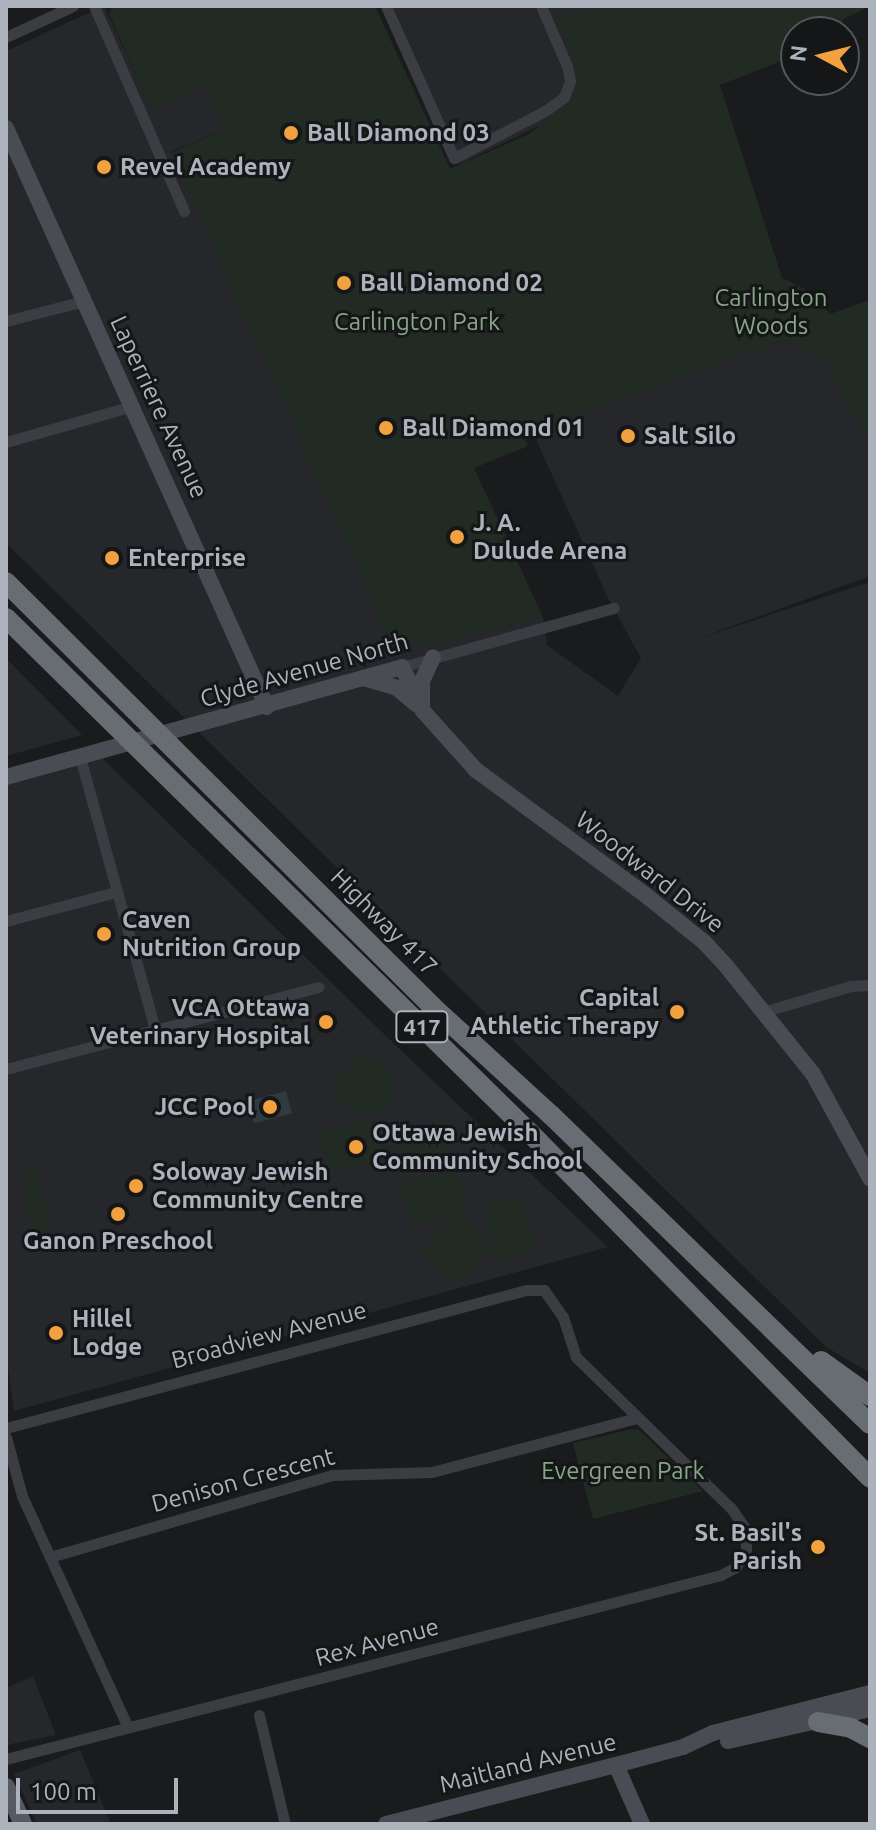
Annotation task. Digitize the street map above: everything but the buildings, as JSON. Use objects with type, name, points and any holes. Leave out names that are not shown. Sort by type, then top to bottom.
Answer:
[{"type":"highway","name":"Highway 417","points":[[6,582],[433,1007],[776,1330],[870,1424]]},
{"type":"highway","name":"417","points":[[6,618],[538,1141],[870,1478]]},
{"type":"highway","points":[[776,1330],[870,1396]]},
{"type":"highway","points":[[818,1722],[851,1728],[870,1738]]},
{"type":"main road","points":[[6,1787],[23,1824]]},
{"type":"street","points":[[6,37],[73,6]]},
{"type":"street","points":[[94,6],[184,211]]},
{"type":"street","points":[[386,6],[454,158],[545,111],[564,97],[570,81],[567,66],[541,6]]},
{"type":"street","name":"Laperriere Avenue","points":[[6,128],[267,707]]},
{"type":"street","points":[[6,321],[84,301]]},
{"type":"street","points":[[6,442],[132,406]]},
{"type":"street","name":"Clyde Avenue North","points":[[6,777],[267,707],[433,657],[614,608]]},
{"type":"street","points":[[423,711],[422,681],[433,657]]},
{"type":"street","name":"Woodward Drive","points":[[402,667],[423,711],[476,770],[704,942],[813,1074],[870,1178]]},
{"type":"street","points":[[362,678],[397,688],[423,711]]},
{"type":"street","points":[[80,757],[155,1030]]},
{"type":"street","points":[[6,921],[116,892]]},
{"type":"street","points":[[762,1012],[851,986],[870,985]]},
{"type":"street","points":[[6,1069],[318,987]]},
{"type":"street","name":"Broadview Avenue","points":[[6,1428],[526,1290],[544,1290],[563,1317],[576,1357],[637,1418]]},
{"type":"street","name":"Rex Avenue","points":[[6,1759],[721,1575],[736,1567],[746,1549],[745,1528],[731,1508],[637,1418]]},
{"type":"street","name":"Denison Crescent","points":[[50,1557],[332,1475],[410,1476],[432,1472],[637,1418]]},
{"type":"street","points":[[6,1437],[22,1496],[128,1727]]},
{"type":"street","name":"Maitland Avenue","points":[[683,1747],[713,1733],[870,1693]]},
{"type":"street","name":"Maitland Avenue","points":[[386,1824],[683,1747],[870,1709]]},
{"type":"street","points":[[259,1715],[285,1824]]},
{"type":"street","points":[[616,1765],[642,1824]]},
{"type":"shaded area","points":[[104,6],[152,110],[203,84],[224,129],[171,152],[395,651],[543,617],[547,645],[618,696],[641,658],[609,600],[533,433],[563,419],[785,340],[827,364],[870,443],[870,576],[694,640],[870,582],[870,1373],[826,1347],[6,543],[6,51]]},
{"type":"shaded area","points":[[393,6],[609,6],[569,102],[553,119],[460,164]]},
{"type":"shaded area","points":[[6,658],[82,735],[6,756]]},
{"type":"shaded area","points":[[100,756],[388,1038],[608,1247],[14,1411],[6,1355],[6,785]]},
{"type":"shaded area","name":"JCC Pool","points":[[286,1091],[292,1113],[254,1123],[248,1101]]},
{"type":"shaded area","points":[[33,1676],[56,1735],[6,1745],[6,1688]]},
{"type":"shaded area","points":[[80,1750],[111,1824],[37,1824],[14,1774]]},
{"type":"green space","name":"Carlington Park","points":[[112,6],[375,6],[450,169],[529,134],[562,107],[578,78],[571,50],[554,18],[559,11],[576,17],[593,6],[870,6],[850,16],[780,16],[780,61],[720,85],[782,278],[811,292],[830,314],[870,300],[870,443],[827,364],[785,340],[523,435],[528,446],[474,468],[543,617],[395,652],[171,153],[224,129],[203,85],[152,111],[109,14]]},
{"type":"green space","points":[[367,1052],[384,1066],[399,1090],[384,1109],[372,1116],[358,1114],[335,1095],[332,1086]]},
{"type":"green space","points":[[375,1118],[386,1159],[330,1174],[319,1133]]},
{"type":"green space","points":[[444,1122],[455,1164],[399,1179],[388,1137]]},
{"type":"green space","points":[[457,1169],[468,1211],[411,1226],[400,1184]]},
{"type":"green space","points":[[39,1170],[54,1245],[35,1248],[20,1174]]},
{"type":"green space","points":[[521,1196],[536,1252],[497,1262],[493,1250],[457,1286],[420,1251],[453,1218],[461,1217],[493,1247],[482,1206]]},
{"type":"green space","name":"Evergreen Park","points":[[639,1430],[703,1491],[593,1519],[573,1443]]},
{"type":"place","name":"Ball Diamond 03","points":[[291,133]]},
{"type":"place","name":"Revel Academy","points":[[104,167]]},
{"type":"place","name":"Ball Diamond 02","points":[[344,283]]},
{"type":"place","name":"Ball Diamond 01","points":[[386,428]]},
{"type":"place","name":"Salt Silo","points":[[628,436]]},
{"type":"place","name":"J. A. Dulude Arena","points":[[457,537]]},
{"type":"place","name":"Enterprise","points":[[112,558]]},
{"type":"place","name":"Caven Nutrition Group","points":[[104,934]]},
{"type":"place","name":"Capital Athletic Therapy","points":[[677,1012]]},
{"type":"place","name":"VCA Ottawa Veterinary Hospital","points":[[326,1022]]},
{"type":"place","name":"JCC Pool","points":[[270,1107]]},
{"type":"place","name":"Ottawa Jewish Community School","points":[[356,1147]]},
{"type":"place","name":"Soloway Jewish Community Centre","points":[[136,1186]]},
{"type":"place","name":"Ganon Preschool","points":[[118,1214]]},
{"type":"place","name":"Hillel Lodge","points":[[56,1333]]},
{"type":"place","name":"St. Basil's Parish","points":[[818,1547]]},
{"type":"park label","name":"Carlington Woods","points":[[771,312]]}]
